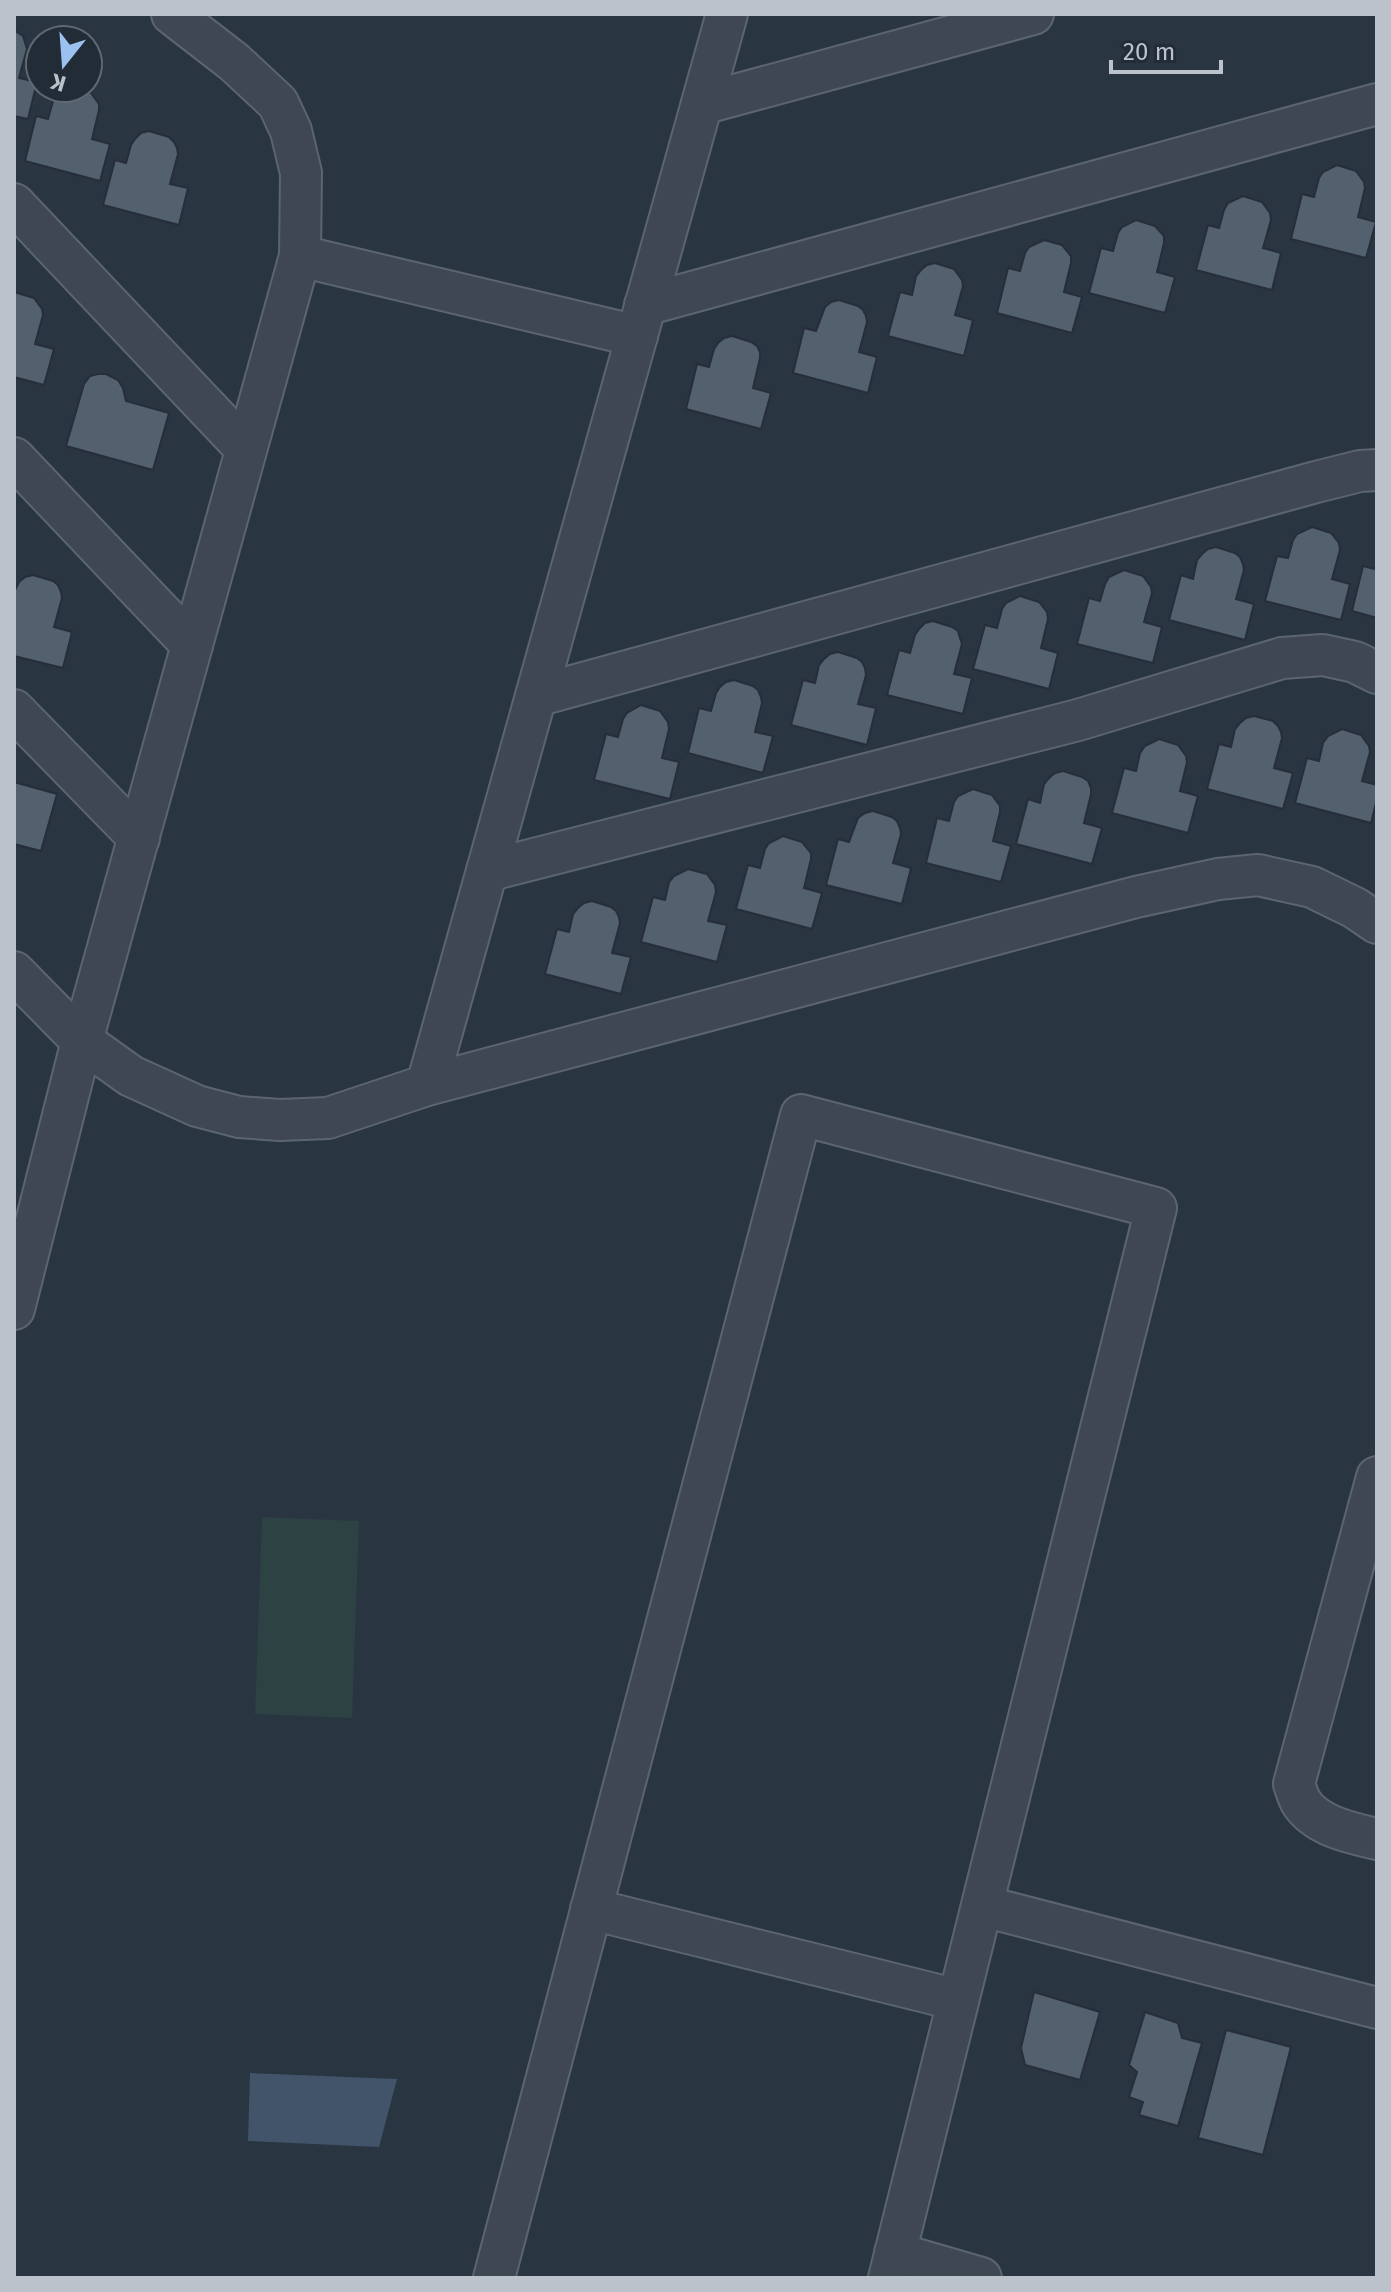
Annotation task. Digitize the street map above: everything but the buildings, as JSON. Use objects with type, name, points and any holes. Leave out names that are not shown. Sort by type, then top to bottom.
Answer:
[{"type":"street","points":[[14,1309],[20,1257],[300,256],[301,173],[291,131],[278,103],[234,62],[172,14]]},
{"type":"street","points":[[427,1085],[727,14]]},
{"type":"street","points":[[702,104],[1033,14]]},
{"type":"street","points":[[300,256],[641,321],[1377,104]]},
{"type":"street","points":[[14,204],[246,449]]},
{"type":"street","points":[[14,458],[192,645]]},
{"type":"street","points":[[536,696],[1345,474],[1377,470]]},
{"type":"street","points":[[487,871],[1078,720],[1282,658],[1323,655],[1355,662],[1377,673]]},
{"type":"street","points":[[14,710],[139,838]]},
{"type":"street","points":[[14,972],[82,1041],[131,1076],[197,1106],[239,1117],[280,1120],[328,1118],[427,1085],[1136,897],[1218,879],[1258,875],[1312,887],[1355,908],[1377,923]]},
{"type":"street","points":[[494,2278],[801,1115],[1156,1208],[892,2265],[981,2278]]},
{"type":"street","points":[[1377,1477],[1294,1784],[1301,1803],[1324,1823],[1377,1839]]},
{"type":"street","points":[[983,1906],[1377,2008]]},
{"type":"street","points":[[591,1909],[958,2000]]},
{"type":"green space","points":[[262,1517],[359,1521],[352,1718],[255,1714]]},
{"type":"water","points":[[250,2073],[397,2079],[379,2147],[248,2141]]}]
